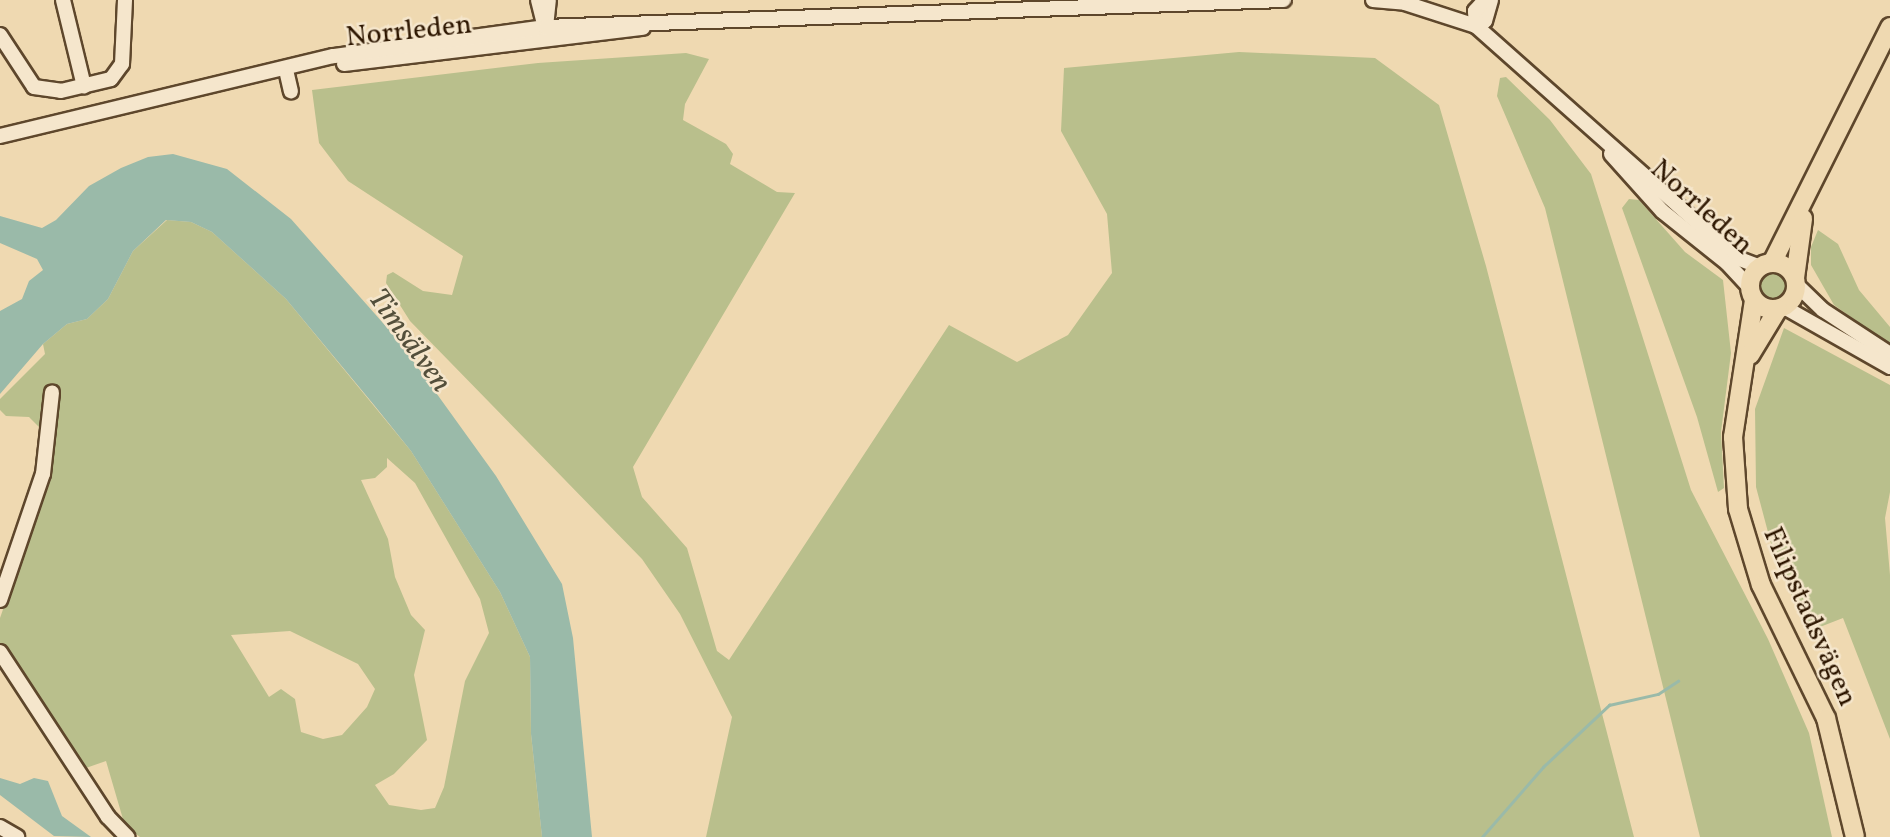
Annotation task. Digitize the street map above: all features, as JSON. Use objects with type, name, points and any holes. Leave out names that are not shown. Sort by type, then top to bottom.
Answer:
[{"type":"main road","points":[[1809,194],[1794,298],[1781,308],[1763,307],[1752,294],[1752,276],[1767,265],[1809,194],[1890,27]]},
{"type":"main road","points":[[1767,265],[1786,267],[1796,281]]},
{"type":"main road","name":"Filipstadsvägen","points":[[1752,294],[1733,437],[1742,530],[1760,585],[1826,718],[1855,837]]},
{"type":"main road","name":"Filipstadsvägen","points":[[1742,374],[1781,308]]},
{"type":"street","points":[[63,0],[83,86]]},
{"type":"street","points":[[0,35],[34,87],[61,91],[83,86],[118,73],[125,0]]},
{"type":"street","points":[[538,0],[547,34]]},
{"type":"street","points":[[547,34],[549,0]]},
{"type":"street","name":"Norrleden","points":[[0,136],[286,70],[334,56],[661,24],[1284,0]]},
{"type":"street","name":"Norrleden","points":[[1373,0],[1405,3],[1476,26],[1514,55],[1593,131],[1737,258],[1767,265]]},
{"type":"street","points":[[1485,0],[1475,11],[1476,26],[1485,21],[1491,0]]},
{"type":"street","points":[[286,70],[290,91]]},
{"type":"street","name":"Norrleden","points":[[1593,131],[1631,180],[1752,294]]},
{"type":"street","points":[[1796,281],[1823,310],[1890,354]]},
{"type":"street","points":[[1781,308],[1890,368]]},
{"type":"street","points":[[0,600],[43,474],[52,392]]},
{"type":"street","points":[[0,652],[108,817],[127,837]]},
{"type":"street","points":[[0,827],[17,837]]},
{"type":"green space","points":[[1239,52],[1375,58],[1439,105],[1486,266],[1634,837],[706,837],[732,717],[680,614],[642,559],[410,321],[386,283],[387,275],[393,272],[423,291],[452,295],[463,256],[348,181],[319,143],[312,90],[538,63],[686,53],[709,59],[685,104],[683,120],[726,144],[733,154],[730,164],[777,192],[795,193],[633,467],[642,497],[687,548],[717,651],[729,660],[949,325],[1017,362],[1068,335],[1112,273],[1107,214],[1061,131],[1064,68]]},
{"type":"green space","points":[[1506,77],[1550,120],[1591,174],[1691,490],[1768,639],[1809,733],[1832,837],[1700,837],[1545,208],[1497,96],[1500,78]]},
{"type":"green space","points":[[1629,199],[1639,200],[1685,252],[1723,280],[1731,353],[1721,432],[1724,488],[1718,492],[1697,417],[1622,208]]},
{"type":"green space","points":[[167,220],[191,222],[212,232],[286,299],[411,451],[500,592],[530,657],[531,734],[542,837],[140,837],[125,826],[106,761],[83,769],[38,697],[0,647],[0,618],[30,532],[42,430],[29,417],[6,416],[0,410],[0,399],[45,354],[43,344],[67,324],[87,319],[108,299],[133,251]],"holes":[[[387,458],[415,483],[480,599],[489,633],[465,681],[444,787],[435,808],[421,810],[389,805],[375,785],[394,774],[427,740],[414,675],[425,630],[411,615],[395,577],[388,539],[361,480],[375,478],[387,467]],[[290,631],[358,664],[375,689],[367,707],[342,735],[323,739],[301,732],[295,699],[281,689],[269,697],[231,635]]]},
{"type":"green space","points":[[1818,230],[1838,244],[1859,290],[1890,327],[1890,345],[1834,305],[1811,265],[1811,247]]},
{"type":"green space","points":[[1773,273],[1783,277],[1787,287],[1783,297],[1773,301],[1763,297],[1759,287],[1763,277]]},
{"type":"green space","points":[[1784,328],[1890,385],[1890,492],[1885,518],[1890,575],[1890,739],[1843,618],[1807,632],[1773,551],[1756,487],[1755,409]]},
{"type":"shaded area","points":[[173,154],[227,169],[291,219],[398,340],[496,476],[562,584],[573,638],[592,837],[542,837],[531,734],[530,657],[500,592],[411,451],[286,299],[212,232],[191,222],[166,220],[133,251],[108,299],[87,319],[67,324],[43,344],[0,394],[0,311],[22,299],[29,281],[43,270],[37,259],[0,243],[0,216],[42,228],[56,220],[89,186],[148,157]]},
{"type":"shaded area","points":[[0,778],[20,784],[34,778],[48,781],[62,816],[91,837],[54,836],[0,795]]},
{"type":"waterway","points":[[1482,837],[1543,767],[1609,705],[1658,694],[1678,681]]},
{"type":"water label","name":"Timsälven","points":[[409,341]]}]
